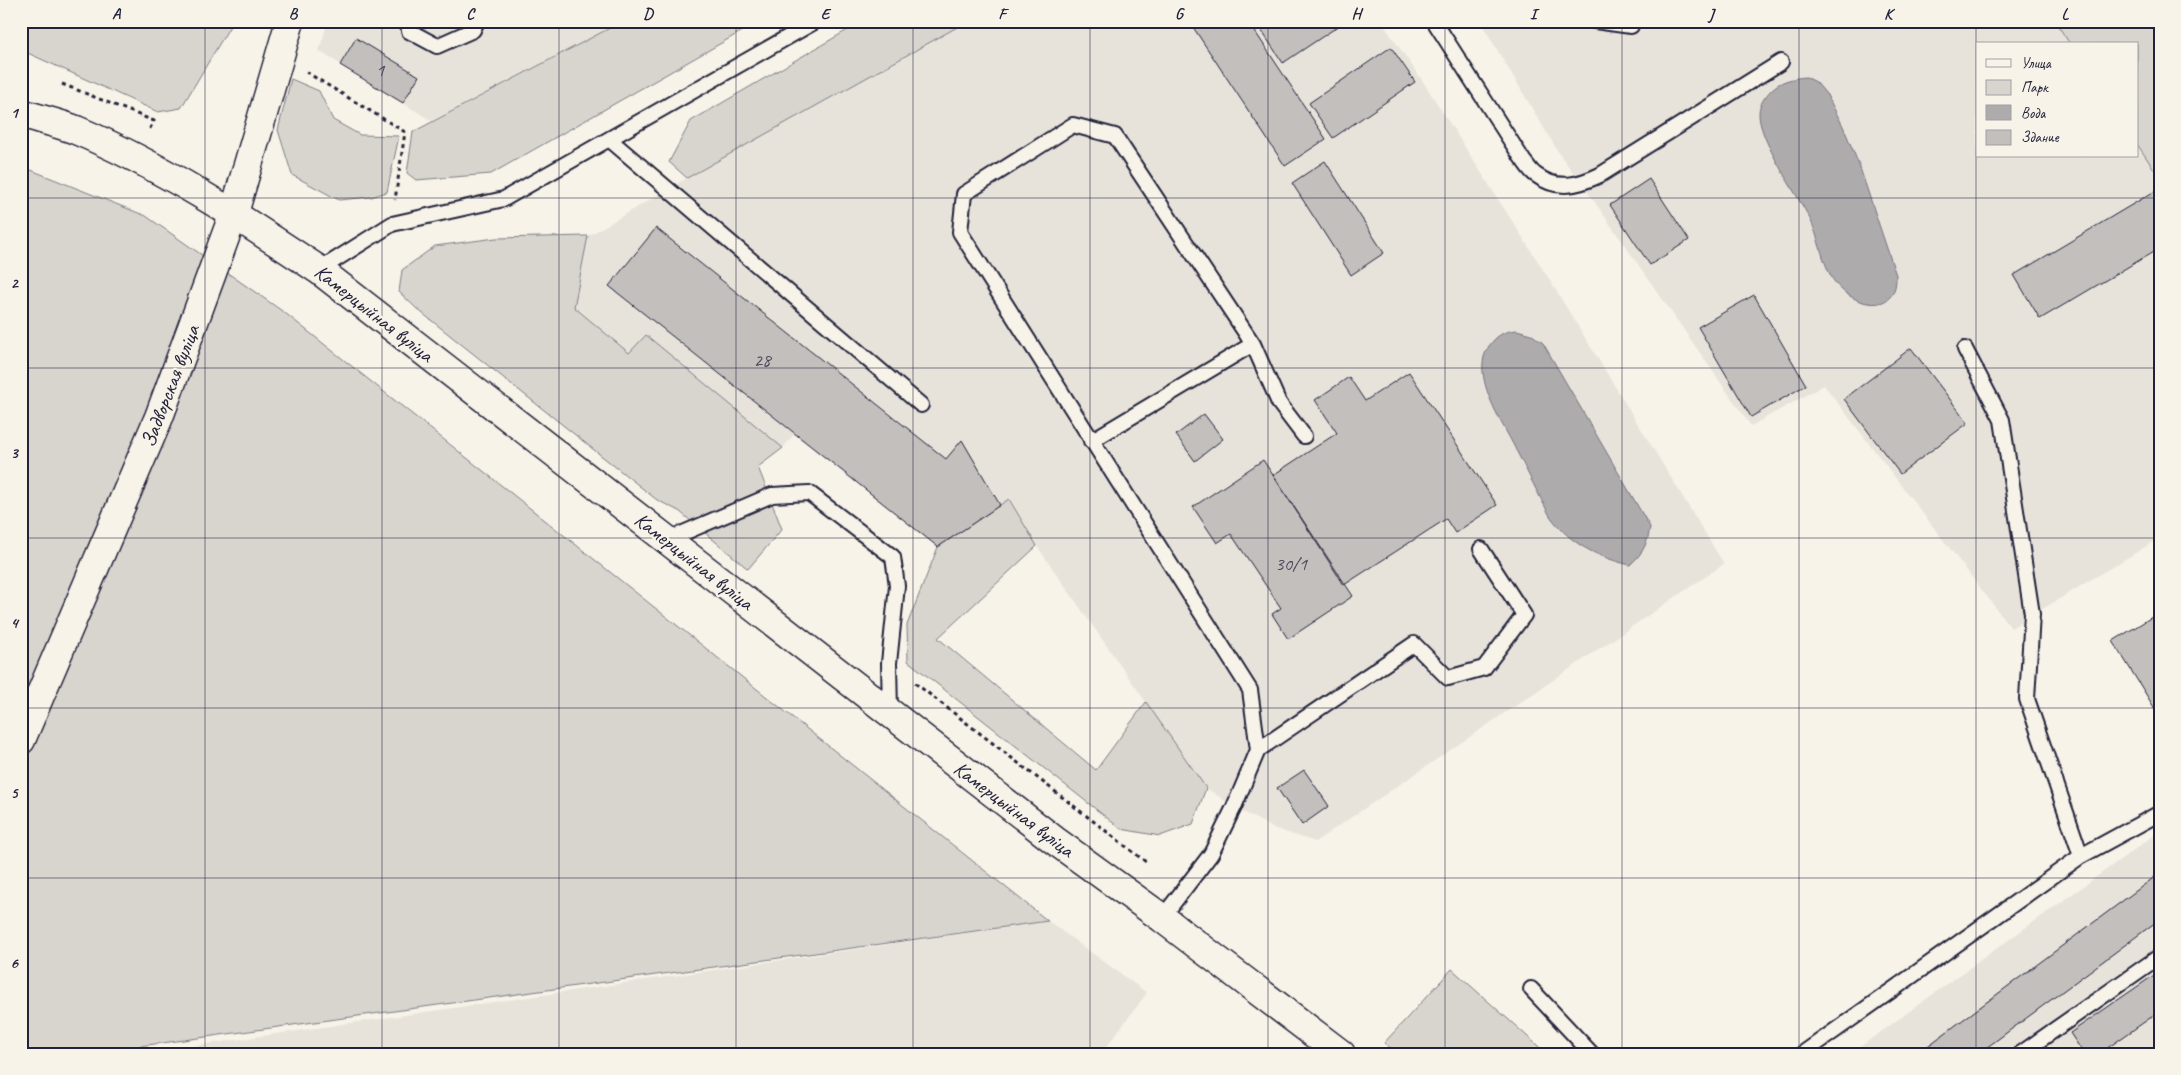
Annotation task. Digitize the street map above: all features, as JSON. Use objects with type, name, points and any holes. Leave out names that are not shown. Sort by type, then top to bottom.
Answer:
[{"type":"main road","name":"Задворская вуліца","points":[[21,740],[159,417],[234,213],[290,21]]},
{"type":"main road","name":"Камерцыйная вуліца","points":[[21,113],[74,129],[135,157],[234,213],[319,270],[1054,840],[1162,918],[1341,1054]]},
{"type":"lane","points":[[408,21],[409,31],[437,46],[473,30],[477,21]]},
{"type":"lane","points":[[319,270],[392,224],[504,199],[816,21]]},
{"type":"lane","points":[[1434,21],[1523,160],[1536,175],[1567,186],[1582,184],[1600,175],[1781,62]]},
{"type":"lane","points":[[1595,21],[1631,26]]},
{"type":"lane","points":[[1258,750],[1250,690],[960,232],[964,194],[1072,125],[1115,136],[1253,344],[1279,403],[1304,436]]},
{"type":"lane","points":[[609,139],[921,405]]},
{"type":"lane","points":[[1091,441],[1253,344]]},
{"type":"lane","points":[[1965,349],[2002,420],[2032,614],[2028,699],[2081,856]]},
{"type":"lane","points":[[667,540],[772,495],[809,493],[893,557],[898,586],[889,663],[890,713]]},
{"type":"lane","points":[[1162,918],[1211,854],[1258,750],[1414,644],[1448,678],[1484,668],[1524,614],[1481,549]]},
{"type":"lane","points":[[1802,1054],[2081,856],[2160,813]]},
{"type":"lane","points":[[2020,1054],[2160,956]]},
{"type":"lane","points":[[1531,989],[1592,1054]]},
{"type":"path","points":[[280,56],[405,132],[392,224]]},
{"type":"path","points":[[889,663],[1146,862]]},
{"type":"shaded area","points":[[328,21],[623,21],[432,121],[319,51]]},
{"type":"shaded area","points":[[968,21],[1381,21],[1424,83],[1549,279],[1724,564],[1315,842],[1273,828],[1234,807],[1206,788],[1037,546],[1010,499],[938,547],[794,434],[783,448],[646,335],[630,354],[574,307],[588,236],[687,178]]},
{"type":"shaded area","points":[[1480,21],[1777,21],[1782,29],[1795,21],[2055,21],[2069,42],[1976,42],[1976,158],[2138,158],[2138,145],[2160,178],[2160,538],[2011,628],[1824,385],[1751,426],[1560,155]]},
{"type":"shaded area","points":[[2160,831],[2160,1054],[1850,1054]]},
{"type":"shaded area","points":[[1048,921],[1147,993],[1101,1054],[139,1054]]},
{"type":"green space","points":[[21,21],[233,21],[181,108],[158,112],[21,50]]},
{"type":"green space","points":[[623,21],[760,21],[491,174],[416,180],[407,173],[413,132]]},
{"type":"green space","points":[[863,21],[968,21],[687,178],[669,162],[691,121]]},
{"type":"green space","points":[[2055,21],[2160,21],[2160,178],[2138,145],[2138,42],[2069,42]]},
{"type":"green space","points":[[291,79],[319,91],[333,120],[360,135],[399,136],[387,192],[371,197],[339,200],[292,175],[278,130]]},
{"type":"green space","points":[[21,166],[146,216],[285,313],[1048,921],[82,1054],[21,1054]]},
{"type":"green space","points":[[588,236],[574,307],[629,353],[646,335],[783,448],[758,467],[782,529],[748,569],[679,511],[657,500],[417,309],[399,292],[402,270],[435,246],[496,238]]},
{"type":"green space","points":[[1009,499],[1037,546],[938,638],[1096,770],[1146,702],[1206,788],[1193,824],[1160,836],[1121,829],[908,661],[907,625],[938,547]]},
{"type":"green space","points":[[1452,969],[1547,1054],[1399,1054],[1384,1043]]},
{"type":"water","points":[[1806,77],[1816,82],[1827,95],[1843,126],[1859,165],[1896,275],[1892,295],[1886,301],[1870,303],[1860,301],[1851,297],[1836,284],[1827,267],[1810,219],[1771,151],[1760,124],[1760,107],[1771,90],[1787,80]]},
{"type":"water","points":[[1517,330],[1531,334],[1543,343],[1650,527],[1644,547],[1630,565],[1606,558],[1585,548],[1575,542],[1558,526],[1550,516],[1496,412],[1485,384],[1484,357],[1489,346],[1498,336],[1508,331]]},
{"type":"building","points":[[1189,21],[1248,21],[1326,139],[1285,166]]},
{"type":"building","points":[[1255,21],[1346,21],[1283,63]]},
{"type":"building","points":[[356,38],[419,76],[403,103],[340,65]]},
{"type":"building","points":[[1391,47],[1415,82],[1333,138],[1309,103]]},
{"type":"building","points":[[1325,161],[1384,253],[1351,275],[1292,183]]},
{"type":"building","points":[[1649,179],[1689,240],[1650,265],[1610,205]]},
{"type":"building","points":[[2160,188],[2160,248],[2040,319],[2014,275]]},
{"type":"building","points":[[656,228],[946,459],[962,440],[1000,505],[938,547],[609,286]]},
{"type":"building","points":[[1754,295],[1806,385],[1751,417],[1698,327]]},
{"type":"building","points":[[1911,348],[1968,423],[1900,474],[1844,399]]},
{"type":"building","points":[[1409,372],[1497,505],[1455,533],[1446,519],[1344,585],[1273,475],[1337,433],[1315,400],[1349,377],[1365,401]]},
{"type":"building","points":[[1204,414],[1223,439],[1195,461],[1176,435]]},
{"type":"building","points":[[1263,460],[1353,596],[1288,639],[1272,614],[1281,608],[1231,534],[1217,543],[1193,507]]},
{"type":"building","points":[[2160,612],[2160,717],[2113,641]]},
{"type":"building","points":[[1304,770],[1329,806],[1302,825],[1277,788]]},
{"type":"building","points":[[2160,873],[2160,919],[1978,1054],[1917,1054]]},
{"type":"building","points":[[2160,971],[2160,1011],[2099,1054],[2084,1054],[2070,1033]]}]
